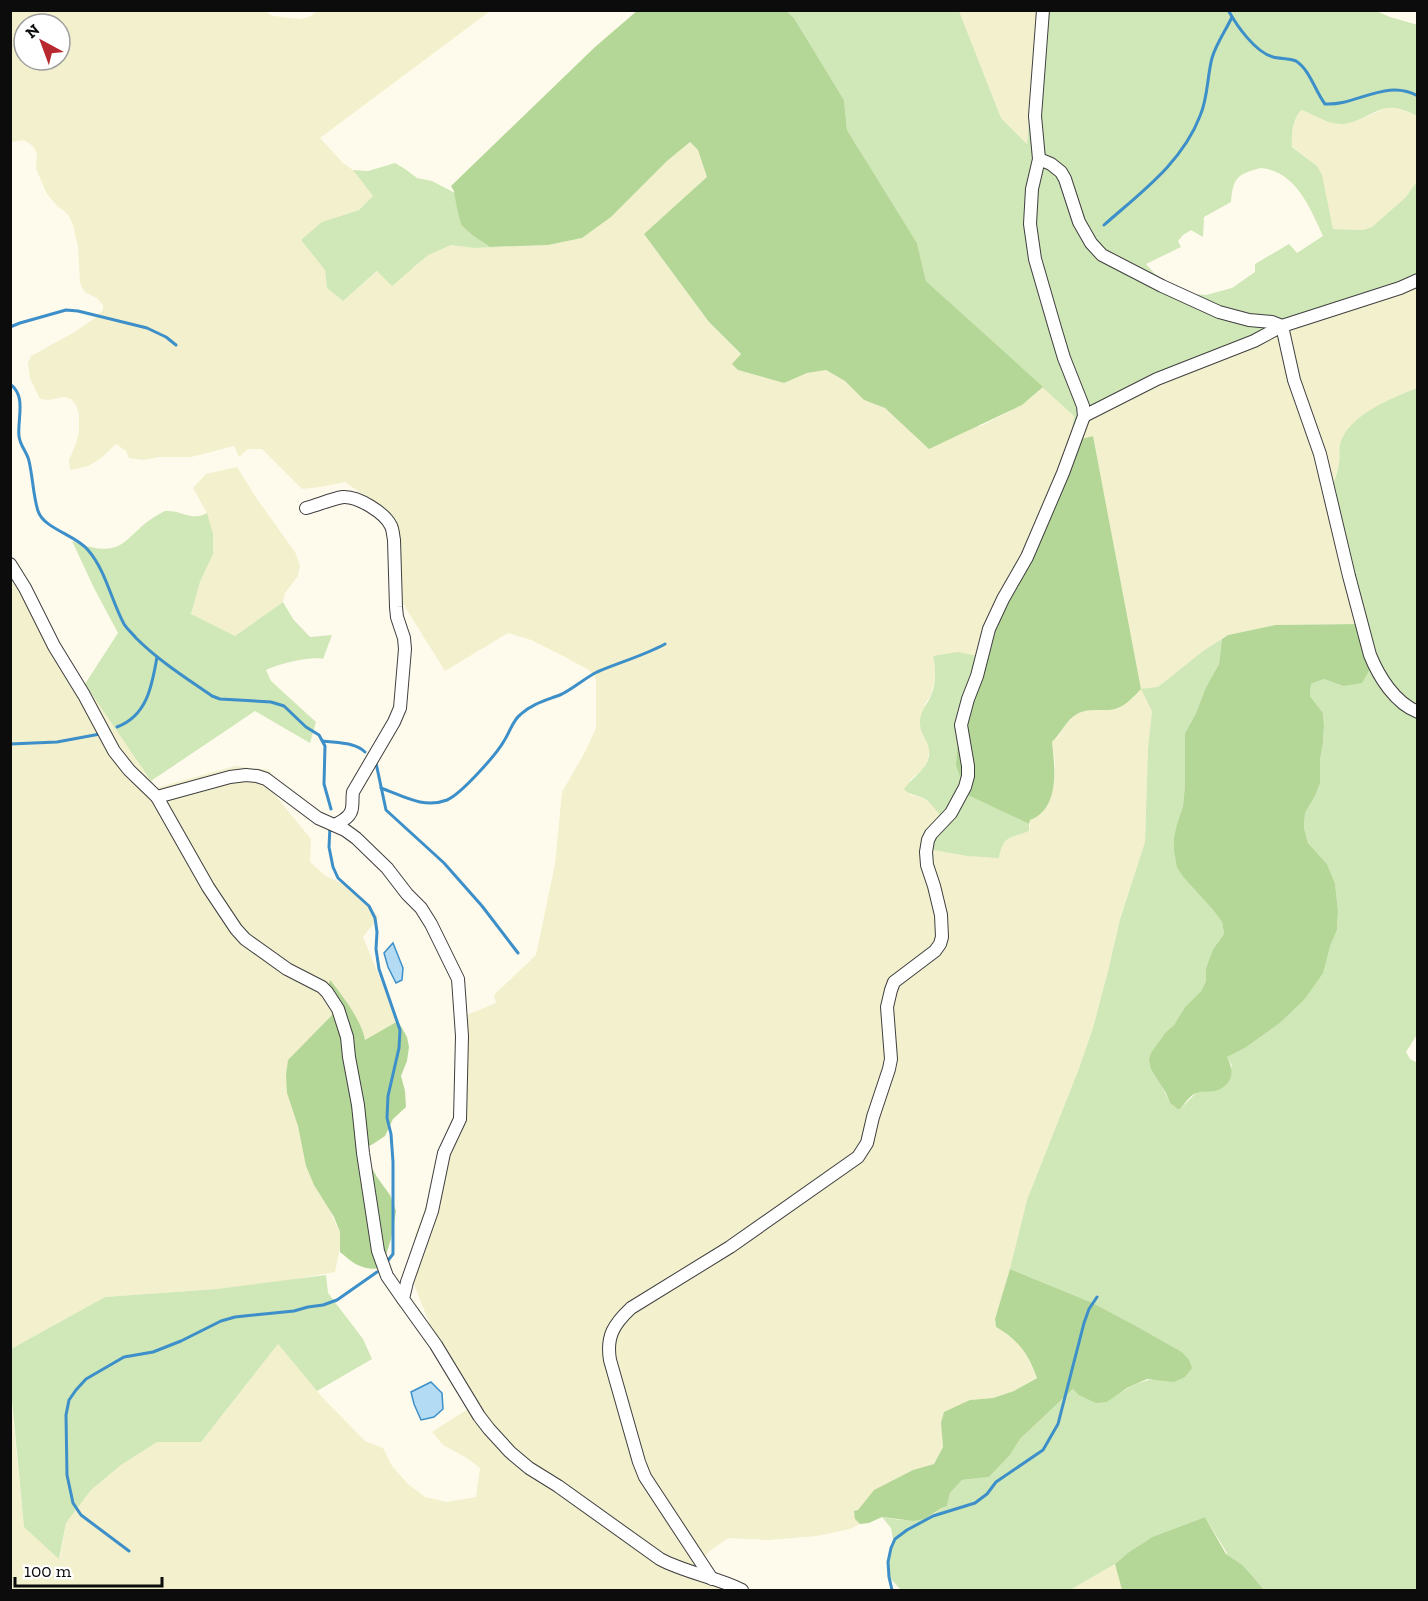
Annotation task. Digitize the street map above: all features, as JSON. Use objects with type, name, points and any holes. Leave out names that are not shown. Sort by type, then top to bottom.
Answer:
[{"type":"street","points":[[712,1579],[645,1477],[608,1348],[617,1321],[631,1308],[730,1247],[858,1157],[867,1143],[873,1117],[890,1069],[887,1007],[894,982],[935,951],[940,944],[941,915],[926,858],[927,846],[932,834],[955,808],[965,787],[968,766],[961,725],[989,629],[1027,556],[1063,473],[1084,416],[1083,406],[1058,338],[1035,260],[1030,224],[1032,189],[1039,159],[1035,117],[1043,10]]},
{"type":"street","points":[[1039,159],[1051,164],[1061,172],[1079,222],[1090,243],[1102,255],[1161,286],[1219,312],[1282,326]]},
{"type":"street","points":[[1084,416],[1157,379],[1254,341],[1282,326],[1400,288],[1418,280]]},
{"type":"street","points":[[1282,326],[1294,380],[1320,454],[1370,655],[1390,689],[1404,703],[1418,712]]},
{"type":"street","points":[[306,508],[343,497],[351,498],[368,504],[391,526],[396,607],[405,649],[400,708],[394,723],[353,792],[351,813],[343,821],[334,825]]},
{"type":"street","points":[[10,564],[114,751],[129,770],[157,797],[228,918],[245,939],[287,969],[322,987],[338,1009],[347,1037],[378,1251],[387,1276],[436,1345],[489,1429],[520,1461],[660,1559],[742,1590]]},
{"type":"street","points":[[157,797],[230,777],[257,776],[275,785],[318,818],[345,830],[364,844],[421,908],[432,924],[458,980],[462,1036],[460,1119],[444,1153],[432,1211],[406,1282],[403,1299]]},
{"type":"shaded area","points":[[263,10],[273,16],[300,19],[309,17],[319,10],[490,11],[320,138],[343,163],[353,170],[373,196],[359,210],[340,216],[301,240],[325,270],[327,288],[343,301],[378,271],[414,268],[428,254],[451,245],[475,248],[548,245],[582,238],[611,217],[667,161],[690,142],[698,150],[708,177],[644,234],[709,322],[741,355],[738,370],[784,383],[807,373],[826,370],[845,381],[864,400],[885,408],[899,420],[981,426],[1022,405],[1043,387],[1074,416],[1070,442],[1024,550],[1013,567],[978,656],[933,656],[936,672],[931,695],[925,704],[923,735],[930,747],[927,762],[922,770],[910,780],[910,795],[921,797],[939,814],[923,848],[967,856],[999,857],[1000,848],[1008,838],[1029,831],[1030,820],[1049,802],[1054,784],[1055,762],[1052,742],[1075,714],[1086,710],[1115,709],[1141,689],[1093,437],[1083,439],[1090,417],[1109,400],[1312,310],[1348,301],[1417,276],[1417,388],[1402,394],[1340,444],[1339,465],[1331,490],[1359,624],[1275,625],[1228,635],[1203,651],[1158,687],[1152,711],[1148,748],[1145,842],[1120,918],[1093,1028],[1027,1200],[1012,1263],[995,1319],[996,1327],[1015,1339],[1023,1349],[1037,1377],[1014,1391],[993,1398],[970,1400],[941,1423],[943,1447],[934,1464],[913,1470],[874,1490],[858,1510],[855,1519],[860,1524],[850,1529],[817,1536],[768,1540],[728,1538],[700,1561],[729,1582],[747,1590],[11,1590],[10,1390],[24,1527],[60,1558],[66,1523],[91,1490],[121,1465],[157,1442],[201,1442],[278,1344],[322,1397],[365,1441],[383,1448],[392,1466],[408,1484],[425,1497],[447,1502],[476,1497],[480,1468],[443,1445],[432,1432],[471,1407],[431,1327],[409,1272],[415,1235],[432,1190],[454,1115],[457,1019],[496,1003],[494,995],[536,955],[555,864],[562,792],[596,728],[596,679],[589,670],[563,656],[531,640],[508,633],[445,671],[397,594],[394,531],[371,500],[345,482],[302,489],[262,449],[248,449],[239,457],[234,446],[191,457],[159,457],[144,460],[129,458],[126,451],[116,444],[100,459],[88,466],[70,470],[69,460],[79,432],[79,414],[76,405],[71,399],[64,397],[40,399],[30,378],[28,363],[31,356],[95,318],[103,310],[103,305],[82,288],[78,247],[73,225],[69,216],[47,194],[36,169],[37,155],[34,147],[24,140],[11,142],[11,11]]},
{"type":"shaded area","points":[[959,11],[1038,11],[1027,144],[1001,118]]},
{"type":"shaded area","points":[[1386,108],[1397,108],[1417,116],[1417,181],[1406,197],[1372,227],[1363,230],[1333,229],[1317,166],[1292,146],[1291,137],[1297,115],[1301,110],[1330,122],[1342,124],[1357,121]]},
{"type":"shaded area","points":[[237,467],[295,552],[300,565],[298,576],[285,593],[283,602],[235,636],[191,614],[200,582],[213,554],[207,513],[193,488],[206,474]]},
{"type":"shaded area","points":[[10,564],[42,620],[156,788],[235,766],[269,770],[280,789],[275,795],[311,839],[310,862],[326,876],[349,887],[379,917],[363,937],[398,1021],[365,1040],[347,1003],[330,981],[334,1013],[288,1060],[287,1093],[325,1201],[340,1232],[340,1248],[335,1272],[217,1289],[105,1297],[11,1349]]},
{"type":"shaded area","points":[[1115,1564],[1122,1590],[1070,1590]]},
{"type":"green space","points":[[638,10],[785,10],[794,18],[844,100],[847,130],[917,243],[926,281],[1043,387],[1022,405],[929,449],[885,408],[864,400],[845,381],[826,370],[807,373],[784,383],[738,370],[732,364],[741,354],[709,322],[644,234],[707,177],[698,150],[690,142],[667,161],[611,217],[582,238],[548,245],[490,247],[461,225],[451,186],[595,47]]},
{"type":"green space","points":[[1374,10],[1418,25],[1417,116],[1401,109],[1388,108],[1355,121],[1336,124],[1301,110],[1294,122],[1292,132],[1292,147],[1317,166],[1322,175],[1333,229],[1363,230],[1372,227],[1406,197],[1417,181],[1417,276],[1348,301],[1312,310],[1280,324],[1090,417],[1083,439],[1070,442],[1074,416],[926,281],[917,243],[847,130],[844,100],[794,18],[785,11],[959,11],[1001,118],[1027,144],[1038,11]],"holes":[[[1261,168],[1283,176],[1300,192],[1323,236],[1297,253],[1289,244],[1255,264],[1255,272],[1232,288],[1206,295],[1182,293],[1155,274],[1146,264],[1181,247],[1178,241],[1191,230],[1203,237],[1204,217],[1231,202],[1233,187],[1241,175]]]},
{"type":"green space","points":[[395,163],[417,178],[432,181],[455,193],[461,225],[490,247],[500,247],[474,248],[451,245],[428,255],[392,286],[377,271],[343,301],[327,288],[325,270],[301,240],[322,222],[359,210],[373,196],[353,170],[368,171]]},
{"type":"green space","points":[[1417,388],[1418,1033],[1406,1052],[1410,1059],[1418,1063],[1417,1590],[1264,1590],[1246,1570],[1226,1554],[1205,1517],[1152,1537],[1115,1564],[1070,1590],[901,1590],[889,1577],[887,1566],[893,1539],[891,1528],[882,1517],[904,1520],[922,1519],[947,1506],[950,1493],[962,1480],[989,1477],[1010,1455],[1020,1439],[1073,1389],[1107,1402],[1145,1381],[1180,1379],[1191,1368],[1182,1352],[1136,1326],[1093,1303],[1010,1269],[1027,1200],[1093,1028],[1120,919],[1145,842],[1148,748],[1152,711],[1141,689],[1158,687],[1222,639],[1219,664],[1185,733],[1185,784],[1183,806],[1177,824],[1184,878],[1222,922],[1224,934],[1213,949],[1206,968],[1206,981],[1201,991],[1166,1032],[1160,1082],[1170,1103],[1179,1110],[1197,1092],[1216,1090],[1232,1066],[1227,1057],[1245,1048],[1280,1023],[1304,1000],[1337,930],[1338,911],[1335,883],[1327,864],[1308,843],[1304,828],[1305,813],[1320,782],[1324,725],[1323,713],[1310,696],[1311,684],[1324,679],[1343,686],[1371,667],[1331,490],[1338,466],[1340,444],[1352,424],[1372,409]]},
{"type":"green space","points":[[1093,436],[1141,689],[1119,708],[1082,712],[1067,723],[1052,742],[1054,775],[1051,797],[1047,807],[1040,815],[1030,820],[1029,824],[966,794],[956,765],[959,732],[977,659],[1013,567],[1024,550],[1070,442]]},
{"type":"green space","points":[[165,511],[191,516],[207,513],[213,534],[213,554],[200,582],[191,614],[235,636],[283,602],[293,619],[310,637],[332,635],[323,659],[294,661],[266,670],[271,681],[316,722],[310,743],[255,711],[151,781],[85,684],[118,633],[72,541],[105,549],[116,547],[151,519]]},
{"type":"green space","points":[[1359,624],[1371,667],[1362,683],[1343,686],[1324,679],[1311,684],[1310,696],[1323,713],[1324,725],[1320,783],[1305,813],[1304,828],[1308,843],[1327,864],[1335,883],[1338,911],[1337,930],[1323,973],[1304,1000],[1280,1023],[1245,1048],[1227,1057],[1231,1077],[1226,1085],[1215,1091],[1196,1093],[1179,1110],[1170,1103],[1151,1069],[1149,1060],[1151,1053],[1166,1032],[1201,991],[1206,981],[1206,968],[1213,949],[1224,934],[1222,922],[1177,867],[1174,838],[1183,806],[1185,733],[1219,664],[1222,639],[1228,635],[1275,625]]},
{"type":"green space","points":[[958,652],[978,656],[1002,811],[1029,824],[1029,831],[1006,841],[999,858],[967,856],[922,848],[939,814],[925,800],[904,789],[924,768],[928,760],[929,749],[920,720],[934,684],[933,656]]},
{"type":"green space","points":[[330,980],[356,1017],[365,1040],[398,1021],[407,1037],[409,1047],[401,1076],[406,1107],[393,1119],[385,1136],[365,1148],[369,1163],[390,1195],[396,1211],[391,1239],[382,1268],[359,1266],[340,1252],[340,1232],[306,1166],[298,1126],[287,1093],[288,1060],[334,1013],[327,990]]},
{"type":"green space","points":[[1010,1269],[1093,1303],[1136,1326],[1182,1352],[1192,1368],[1185,1377],[1174,1382],[1147,1379],[1127,1388],[1107,1402],[1096,1403],[1079,1395],[1073,1389],[1020,1439],[1010,1455],[989,1477],[962,1480],[950,1493],[947,1506],[925,1519],[913,1521],[882,1517],[860,1524],[855,1519],[854,1511],[858,1510],[874,1490],[913,1470],[934,1464],[943,1447],[941,1423],[944,1412],[970,1400],[993,1398],[1014,1391],[1037,1378],[1022,1348],[996,1327],[995,1319]]},
{"type":"green space","points":[[326,1275],[328,1293],[363,1339],[372,1359],[317,1391],[278,1344],[201,1442],[157,1442],[121,1465],[91,1490],[66,1523],[59,1559],[24,1527],[11,1390],[11,1349],[105,1297],[217,1289]]},
{"type":"green space","points":[[1205,1517],[1226,1554],[1242,1565],[1264,1590],[1122,1590],[1115,1564],[1152,1537]]},
{"type":"water","points":[[393,943],[403,968],[402,980],[396,983],[384,953]]},
{"type":"water","points":[[431,1382],[442,1393],[443,1409],[434,1417],[421,1420],[411,1392]]},
{"type":"waterway","points":[[1228,10],[1241,31],[1260,50],[1273,57],[1293,60],[1301,65],[1325,104],[1349,101],[1394,90],[1406,91],[1418,96]]},
{"type":"waterway","points":[[1104,225],[1159,176],[1192,133],[1205,102],[1214,53],[1232,17]]},
{"type":"waterway","points":[[10,327],[66,310],[78,311],[147,328],[166,337],[176,345]]},
{"type":"waterway","points":[[10,384],[15,389],[20,402],[20,440],[29,461],[36,505],[41,517],[88,550],[104,576],[125,626],[163,662],[212,696],[220,699],[271,702],[284,706],[306,727],[319,735],[325,746],[324,784],[331,809]]},
{"type":"waterway","points":[[381,788],[422,802],[447,800],[461,790],[486,764],[504,741],[515,720],[526,710],[562,694],[597,672],[665,644]]},
{"type":"waterway","points":[[117,727],[135,716],[142,708],[153,679],[157,657]]},
{"type":"waterway","points":[[10,744],[57,742],[100,734]]},
{"type":"waterway","points":[[323,741],[351,745],[365,752]]},
{"type":"waterway","points":[[376,763],[386,810],[444,863],[482,906],[518,953]]},
{"type":"waterway","points":[[330,826],[329,847],[338,878],[369,906],[375,918],[379,969],[400,1030],[399,1048],[388,1096],[387,1118],[391,1134],[393,1162],[393,1254],[386,1263]]},
{"type":"waterway","points":[[129,1551],[81,1515],[73,1503],[67,1475],[66,1415],[69,1400],[76,1390],[86,1379],[124,1357],[153,1352],[221,1321],[235,1317],[294,1311],[323,1305],[337,1300],[377,1272]]},
{"type":"waterway","points":[[892,1590],[888,1562],[895,1539],[933,1516],[975,1503],[987,1494],[996,1482],[1043,1450],[1058,1424],[1084,1323],[1097,1297]]}]
